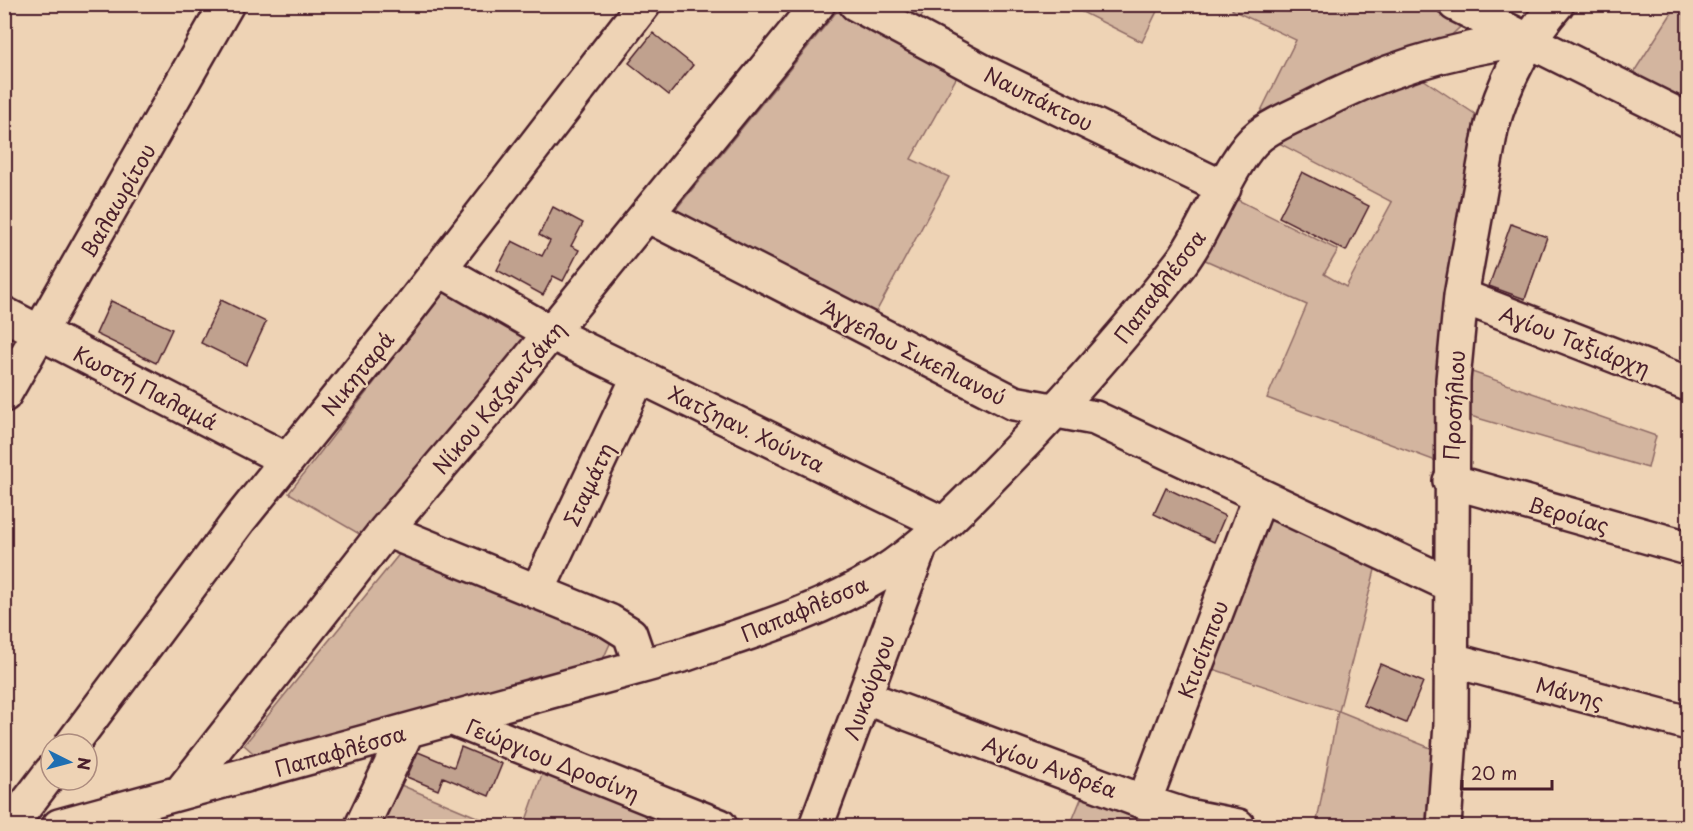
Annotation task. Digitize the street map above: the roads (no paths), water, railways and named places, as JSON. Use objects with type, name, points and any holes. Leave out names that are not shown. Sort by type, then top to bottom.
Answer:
[{"type":"street","name":"Βαλαωρίτου","points":[[4,395],[227,4]]},
{"type":"street","name":"Νίκου Καζαντζάκη","points":[[181,792],[387,530],[551,333],[818,4]]},
{"type":"street","name":"Ναυπάκτου","points":[[856,4],[982,71],[1224,188]]},
{"type":"street","points":[[1455,4],[1689,120]]},
{"type":"street","name":"Προσήλιου","points":[[1444,826],[1449,772],[1452,660],[1450,481],[1453,380],[1461,296],[1491,129],[1511,72],[1529,39],[1557,4]]},
{"type":"street","name":"Νικηταρά","points":[[81,732],[287,460],[439,269],[640,6]]},
{"type":"street","name":"Παπαφλέσσα","points":[[59,826],[697,650],[815,608],[858,588],[920,547],[1058,410],[1182,261],[1204,229],[1246,149],[1261,134],[1356,83],[1456,50],[1529,39]]},
{"type":"street","name":"Άγγελου Σικελιανού","points":[[647,214],[1014,404],[1095,418],[1451,585]]},
{"type":"street","name":"Χατζηαν. Χούντα","points":[[439,269],[551,333],[944,524]]},
{"type":"street","name":"Αγίου Ταξιάρχη","points":[[1461,296],[1689,384]]},
{"type":"street","name":"Κωστή Παλαμά","points":[[4,314],[287,460]]},
{"type":"street","name":"Σταμάτη","points":[[537,592],[639,376]]},
{"type":"street","name":"Βεροίας","points":[[1450,481],[1689,548]]},
{"type":"street","name":"Κτισίππου","points":[[1144,802],[1260,497]]},
{"type":"street","points":[[387,530],[609,621],[630,634],[642,666]]},
{"type":"street","name":"Λυκούργου","points":[[816,826],[920,547]]},
{"type":"street","name":"Μάνης","points":[[1452,660],[1689,723]]},
{"type":"street","name":"Αγίου Ανδρέα","points":[[864,697],[1144,802],[1187,816],[1238,826]]},
{"type":"street","name":"Γεώργιου Δροσίνη","points":[[453,719],[720,826]]},
{"type":"street","points":[[362,826],[407,731]]},
{"type":"street","points":[[10,826],[39,788]]}]
